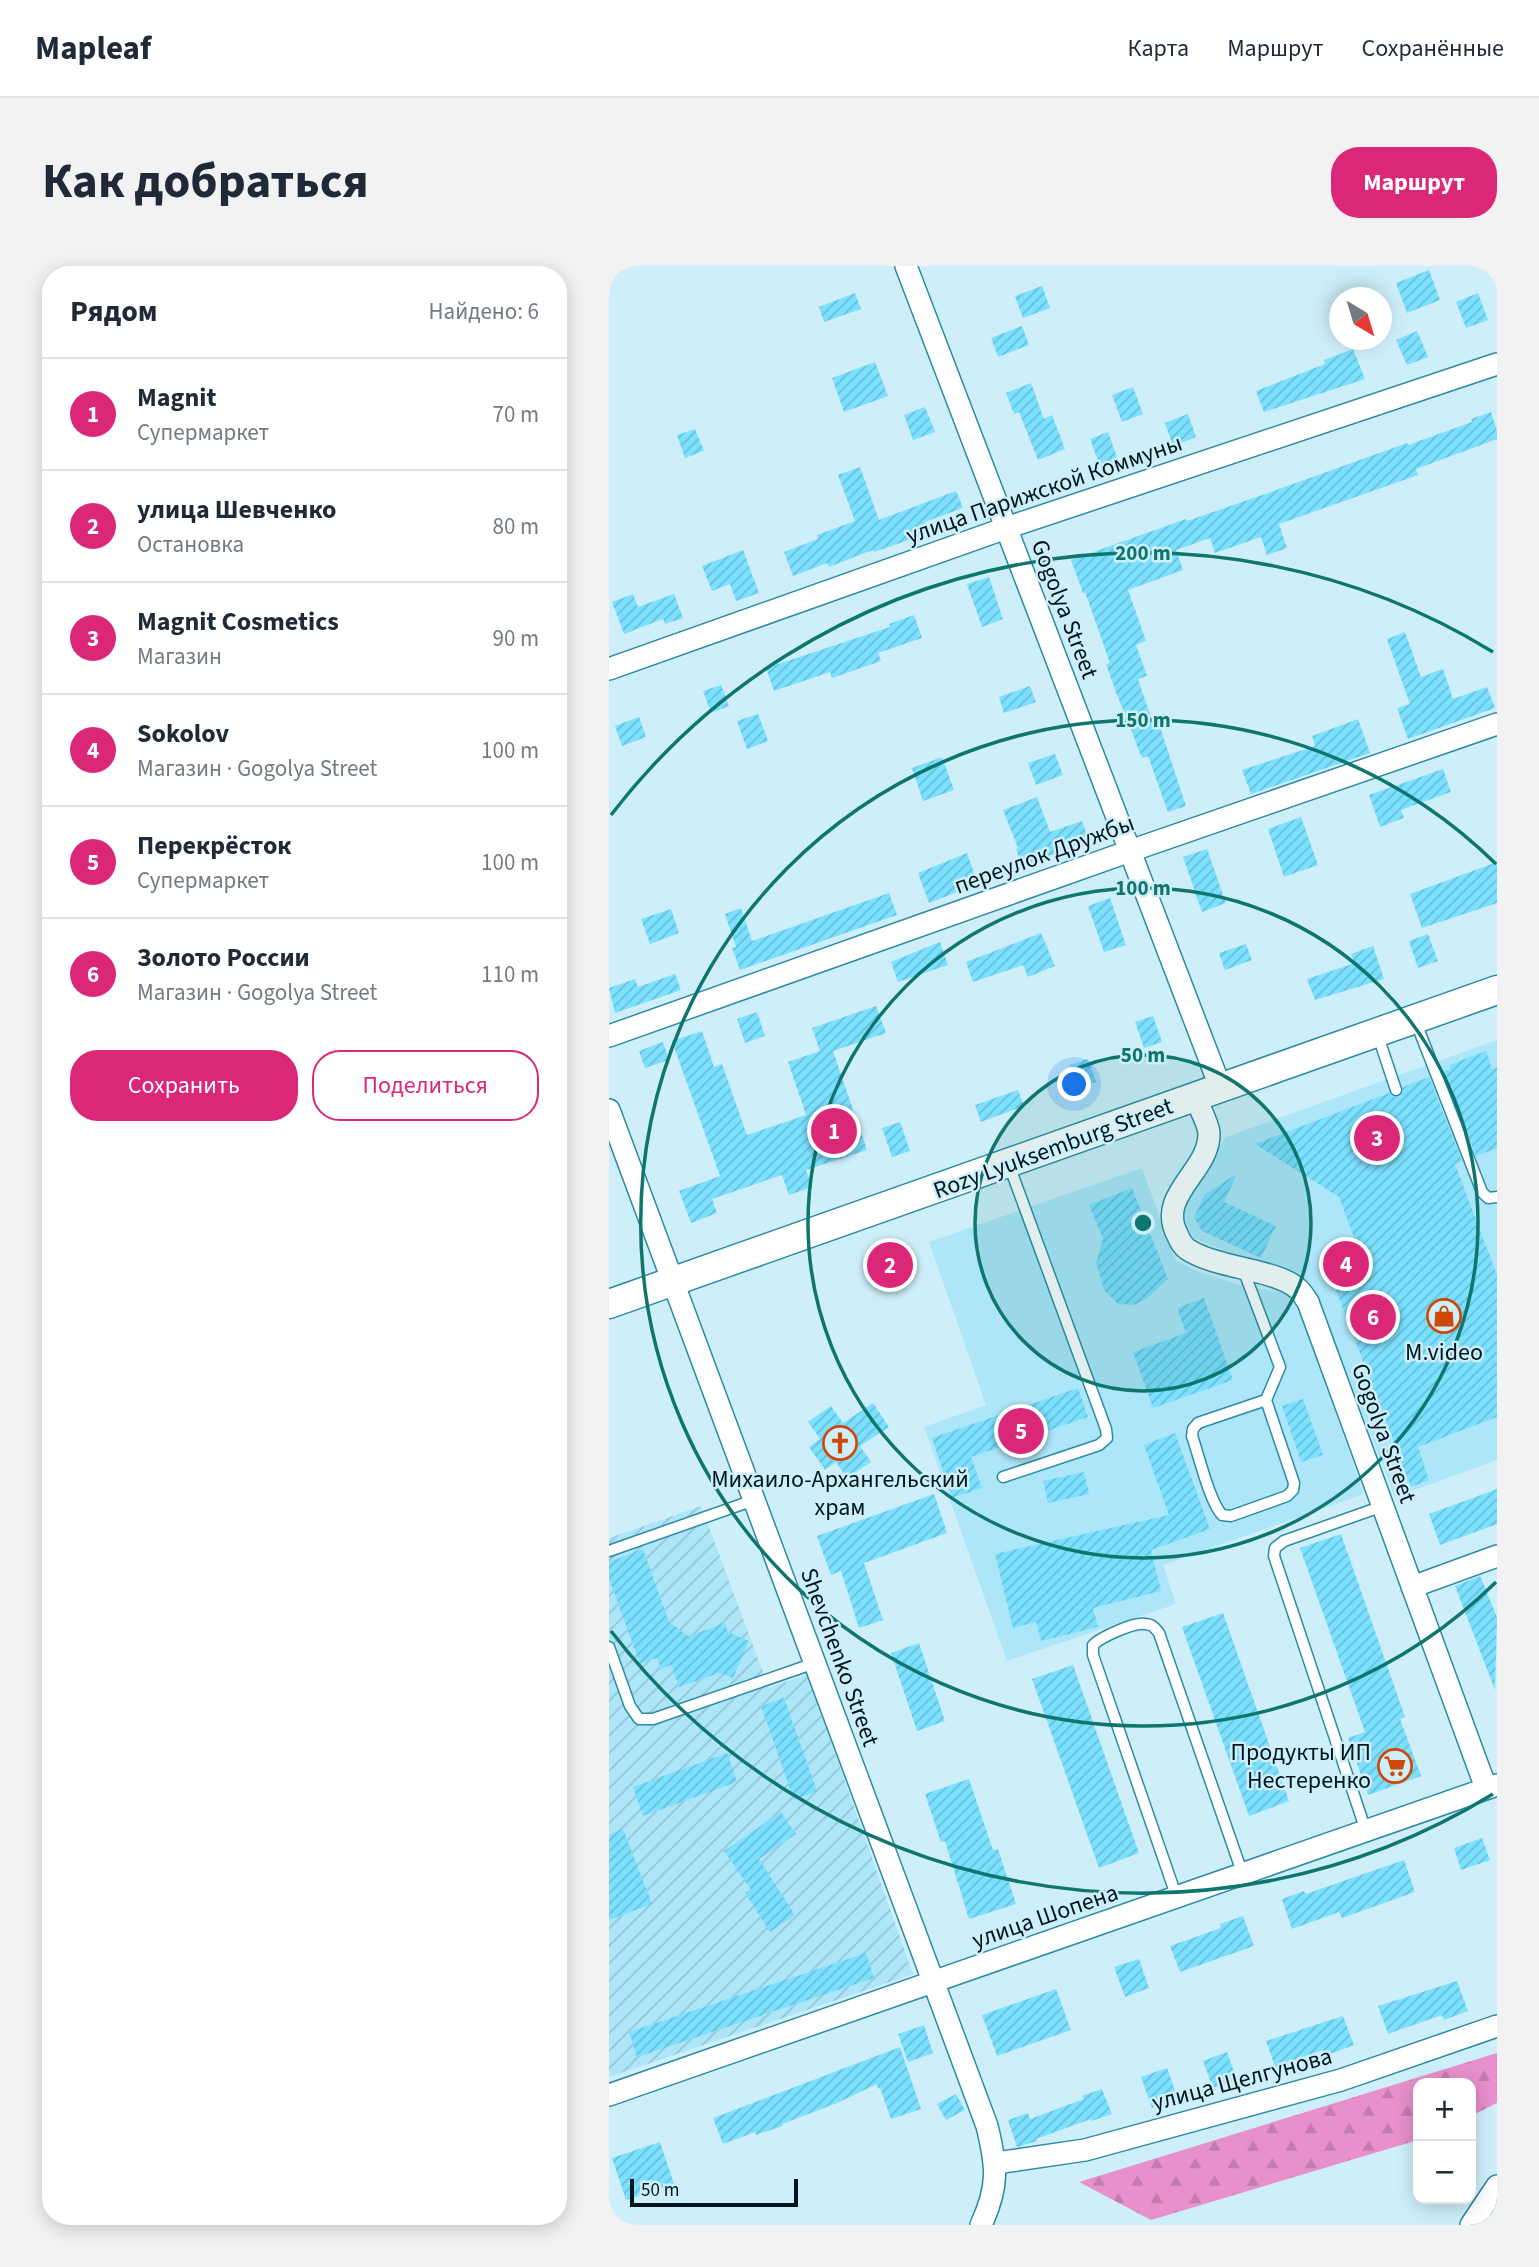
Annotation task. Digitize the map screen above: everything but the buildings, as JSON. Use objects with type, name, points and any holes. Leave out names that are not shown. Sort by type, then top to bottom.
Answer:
[{"type":"main road","name":"Rozy Lyuksemburg Street","points":[[609,1304],[1009,1165],[1497,990]]},
{"type":"street","name":"Gogolya Street","points":[[906,266],[1130,851],[1208,1093],[1209,1132],[1204,1157],[1180,1191],[1172,1209],[1173,1227],[1184,1248],[1214,1262],[1286,1280],[1299,1289],[1308,1302],[1412,1587],[1492,1786]]},
{"type":"street","name":"улица Парижской Коммуны","points":[[609,669],[1006,528],[1497,364]]},
{"type":"street","name":"переулок Дружбы","points":[[609,1036],[1497,724]]},
{"type":"street","name":"Shevchenko Street","points":[[609,1110],[987,2126],[996,2163],[993,2201],[981,2225]]},
{"type":"street","points":[[1412,1587],[1497,1556]]},
{"type":"street","name":"улица Шопена","points":[[609,2095],[1492,1786]]},
{"type":"street","name":"улица Щелгунова","points":[[996,2163],[1085,2151],[1341,2080],[1497,2026]]},
{"type":"street","points":[[1471,2225],[1497,2186]]},
{"type":"lane","points":[[1415,1020],[1482,1192],[1488,1198],[1497,1197]]},
{"type":"lane","points":[[1377,1033],[1396,1090]]},
{"type":"lane","points":[[1003,1477],[1099,1445],[1107,1438],[1009,1165]]},
{"type":"lane","points":[[1243,1269],[1280,1367],[1266,1400],[1294,1483],[1293,1490],[1287,1496],[1231,1516],[1222,1515],[1217,1509],[1192,1436],[1193,1429],[1198,1423],[1266,1400]]},
{"type":"lane","points":[[609,1551],[754,1500]]},
{"type":"lane","points":[[1366,1831],[1274,1556],[1276,1548],[1284,1541],[1383,1506]]},
{"type":"lane","points":[[1177,1898],[1093,1655],[1093,1645],[1100,1638],[1143,1623],[1154,1626],[1159,1633],[1243,1875]]},
{"type":"lane","points":[[609,1647],[630,1706],[639,1719],[653,1719],[815,1662]]},
{"type":"shaded area","points":[[1497,1040],[1497,1460],[1395,1497],[1314,1289],[1302,1278],[1244,1259],[1194,1238],[1187,1227],[1184,1210],[1192,1189],[1226,1137]]},
{"type":"shaded area","points":[[1142,1168],[1175,1260],[1198,1272],[1244,1286],[1293,1294],[1364,1494],[1163,1565],[1176,1604],[1007,1661],[924,1427],[986,1405],[929,1242]]},
{"type":"shaded area","points":[[701,1506],[769,1688],[807,1674],[913,1974],[609,2077],[609,1538]]},
{"type":"green space","points":[[1497,2053],[1497,2103],[1476,2114],[1476,2078],[1416,2078]]},
{"type":"green space","points":[[1413,2079],[1413,2141],[1151,2220],[1079,2182]]},
{"type":"place","name":"Magnit","points":[[834,1131]]},
{"type":"place","name":"Magnit Cosmetics","points":[[1377,1138]]},
{"type":"place","name":"Sokolov","points":[[1346,1264]]},
{"type":"place","name":"улица Шевченко","points":[[890,1265]]},
{"type":"place","name":"M.video","points":[[1444,1316]]},
{"type":"place","name":"Золото России","points":[[1373,1317]]},
{"type":"place","name":"Перекрёсток","points":[[1021,1431]]},
{"type":"place","name":"Михаило-Архангельский храм","points":[[840,1443]]},
{"type":"place","name":"Продукты ИП Нестеренко","points":[[1395,1766]]}]
